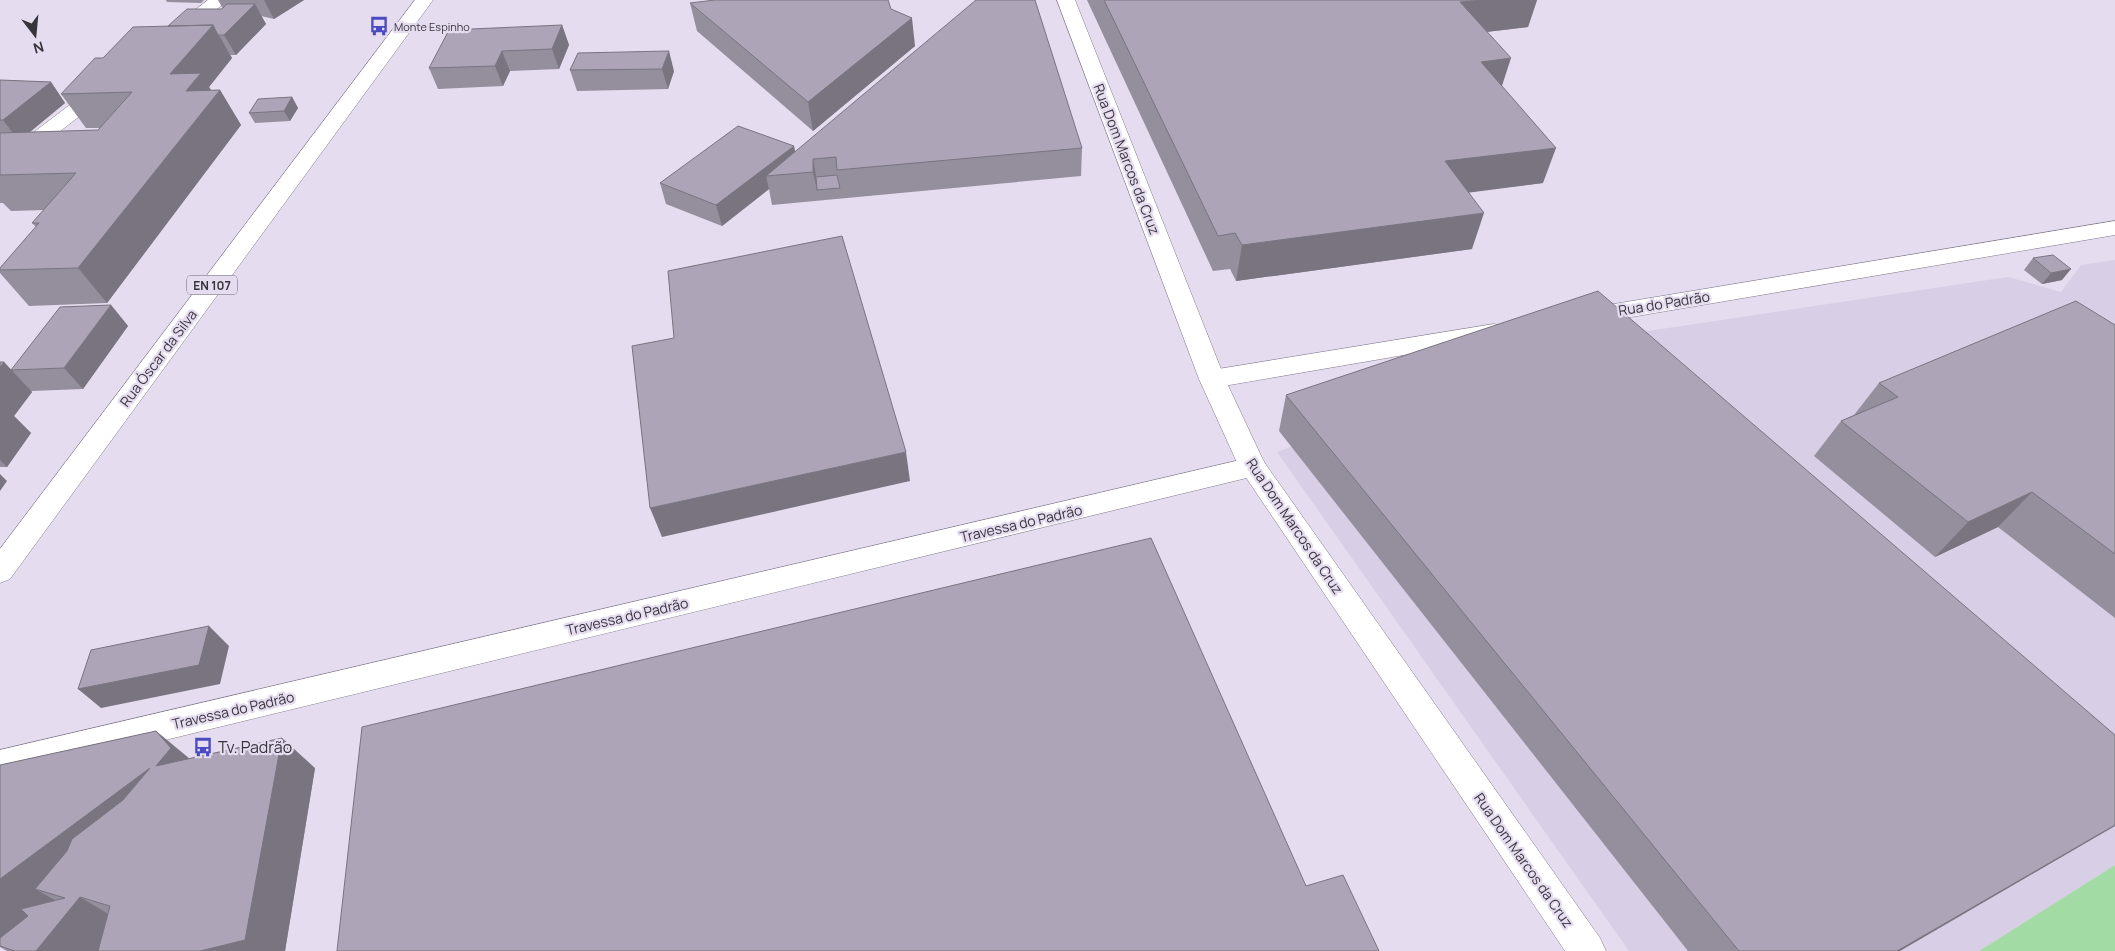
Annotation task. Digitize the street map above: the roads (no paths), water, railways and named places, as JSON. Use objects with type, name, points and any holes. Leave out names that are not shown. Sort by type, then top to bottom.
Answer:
[{"type":"street","points":[[165,42],[219,0]]},
{"type":"street","name":"Rua Óscar da Silva","points":[[0,571],[424,0]]},
{"type":"street","name":"Rua Dom Marcos da Cruz","points":[[1066,0],[1212,379],[1253,468],[1587,951]]},
{"type":"street","points":[[0,155],[18,154],[119,77]]},
{"type":"street","name":"Rua do Padrão","points":[[1564,320],[2115,228]]},
{"type":"street","points":[[1212,379],[1515,328]]},
{"type":"street","name":"Travessa do Padrão","points":[[0,765],[1253,468]]},
{"type":"place","name":"Monte Espinho","points":[[379,26]]},
{"type":"place","name":"Tv. Padrão","points":[[203,747]]}]
